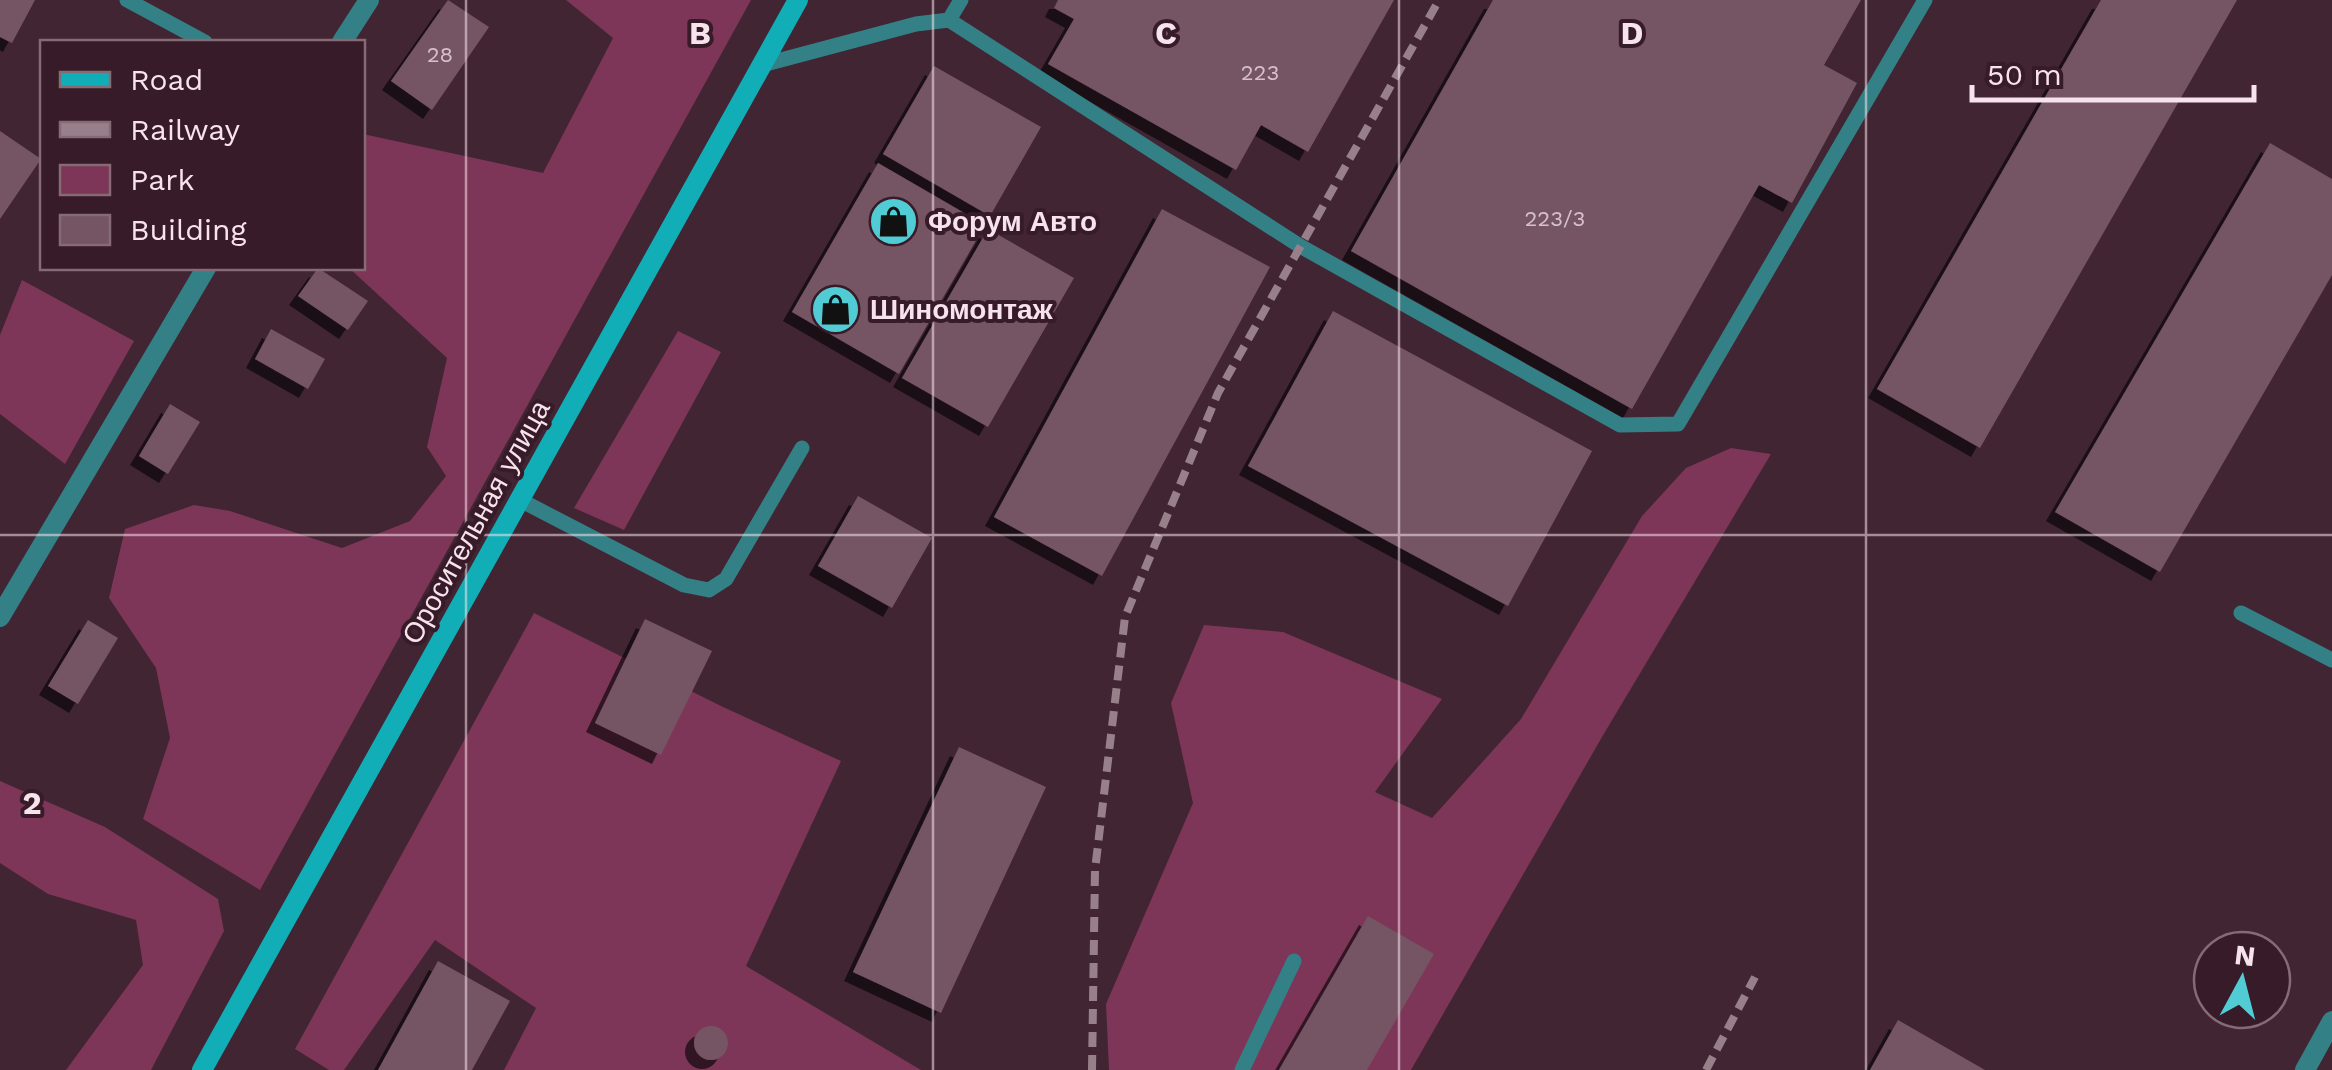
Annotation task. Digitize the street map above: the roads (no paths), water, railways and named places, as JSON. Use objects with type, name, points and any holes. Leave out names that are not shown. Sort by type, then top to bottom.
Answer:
[{"type":"main road","name":"Оросительная улица","points":[[202,1070],[798,0]]},
{"type":"street","points":[[343,40],[369,0]]},
{"type":"street","points":[[0,618],[205,270]]},
{"type":"street","points":[[2305,1070],[2332,1021]]},
{"type":"lane","points":[[127,0],[200,40]]},
{"type":"lane","points":[[949,20],[960,0]]},
{"type":"lane","points":[[762,65],[916,24],[949,20],[1300,246],[1620,425],[1678,424],[1925,0]]},
{"type":"lane","points":[[520,500],[684,585],[709,590],[726,579],[802,448]]},
{"type":"lane","points":[[2241,614],[2332,660]]},
{"type":"lane","points":[[1242,1070],[1294,962]]},
{"type":"railway","points":[[1092,1070],[1095,870],[1125,617],[1218,393],[1439,0]]},
{"type":"railway","points":[[1706,1070],[1755,977]]},
{"type":"place","name":"Форум Авто","points":[[893,221]]},
{"type":"place","name":"Шиномонтаж","points":[[835,309]]}]
